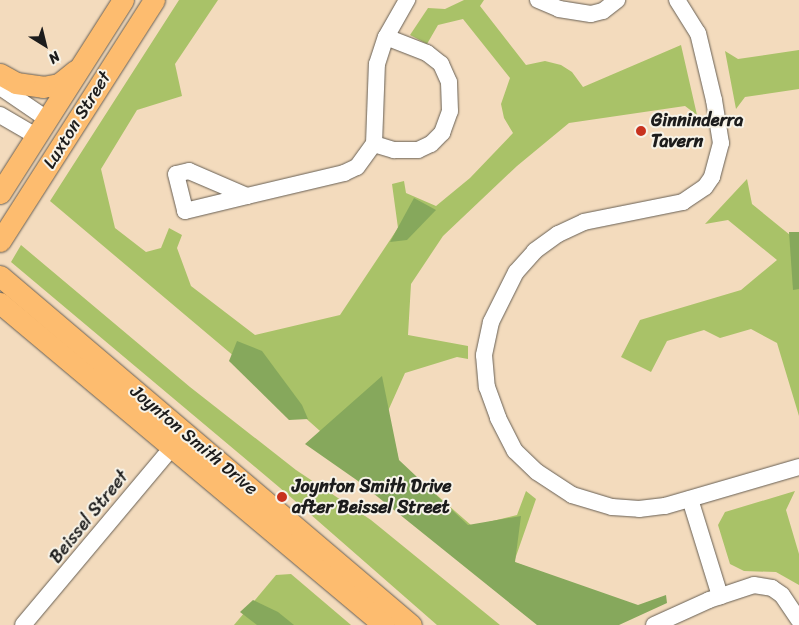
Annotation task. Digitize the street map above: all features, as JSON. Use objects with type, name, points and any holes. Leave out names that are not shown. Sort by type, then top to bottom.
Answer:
[{"type":"main road","name":"Luxton Street","points":[[4,186],[123,0]]},
{"type":"main road","name":"Luxton Street","points":[[0,241],[154,0]]},
{"type":"main road","points":[[0,74],[33,86],[59,84],[75,70],[102,33]]},
{"type":"main road","points":[[47,118],[69,133]]},
{"type":"main road","points":[[36,136],[58,151]]},
{"type":"main road","name":"Joynton Smith Drive","points":[[0,276],[384,625]]},
{"type":"main road","name":"Joynton Smith Drive","points":[[0,303],[179,439],[411,625]]},
{"type":"street","points":[[247,196],[344,173],[362,162],[374,144],[374,94],[377,64],[386,37],[407,0]]},
{"type":"street","points":[[538,0],[559,9],[591,14],[603,11],[616,0]]},
{"type":"street","points":[[677,0],[695,27],[706,58],[721,143],[719,160],[705,187],[684,202],[584,222],[558,234],[535,251],[516,272],[498,304],[484,355],[487,387],[498,418],[515,451],[551,484],[585,500],[612,507],[639,509],[690,499],[799,466]]},
{"type":"street","points":[[374,144],[394,150],[418,150],[431,144],[442,134],[450,111],[449,82],[441,64],[427,53],[386,37]]},
{"type":"street","points":[[0,87],[47,118]]},
{"type":"street","points":[[0,115],[36,136]]},
{"type":"street","name":"Beissel Street","points":[[23,625],[179,439]]},
{"type":"street","points":[[690,499],[720,596]]},
{"type":"street","points":[[655,625],[720,596],[754,586],[772,588],[792,604],[799,620]]},
{"type":"green space","points":[[179,0],[218,0],[175,64],[182,96],[137,110],[101,169],[115,228],[146,252],[161,248],[169,228],[182,235],[177,248],[191,286],[255,335],[340,315],[398,228],[392,184],[404,181],[406,193],[436,206],[470,178],[513,133],[504,118],[501,104],[510,78],[463,19],[438,25],[427,44],[410,35],[428,8],[445,9],[464,0],[484,0],[480,6],[526,65],[545,61],[561,65],[572,72],[583,87],[681,45],[697,115],[685,106],[569,123],[517,166],[443,236],[411,284],[408,335],[468,346],[468,359],[457,357],[405,373],[388,411],[399,462],[472,526],[517,515],[526,491],[536,499],[514,562],[639,608],[447,544],[274,390],[50,201]]},
{"type":"green space","points":[[799,50],[799,89],[745,97],[736,109],[725,51],[738,59]]},
{"type":"green space","points":[[747,179],[752,204],[790,235],[799,235],[799,416],[777,343],[751,329],[720,338],[704,330],[667,341],[651,372],[621,357],[640,320],[741,290],[777,260],[728,220],[705,224]]},
{"type":"green space","points":[[414,198],[436,210],[407,240],[390,242]]},
{"type":"green space","points":[[789,232],[799,232],[799,289],[793,290]]},
{"type":"green space","points":[[21,245],[190,387],[296,470],[371,520],[500,625],[437,625],[286,493],[11,262]]},
{"type":"green space","points":[[237,341],[262,351],[302,405],[308,419],[289,420],[229,361]]},
{"type":"green space","points":[[382,376],[399,460],[468,525],[521,516],[515,562],[638,605],[666,595],[667,603],[619,625],[537,625],[358,481],[305,444]]},
{"type":"green space","points":[[795,491],[786,510],[799,554],[799,585],[776,572],[744,571],[730,564],[718,525],[725,512]]},
{"type":"green space","points":[[291,574],[351,625],[234,625],[276,575]]},
{"type":"green space","points":[[253,600],[278,612],[294,625],[257,625],[240,612]]},
{"type":"place","name":"Ginninderra Tavern","points":[[641,131]]},
{"type":"place","name":"Joynton Smith Drive after Beissel Street","points":[[282,497]]}]
